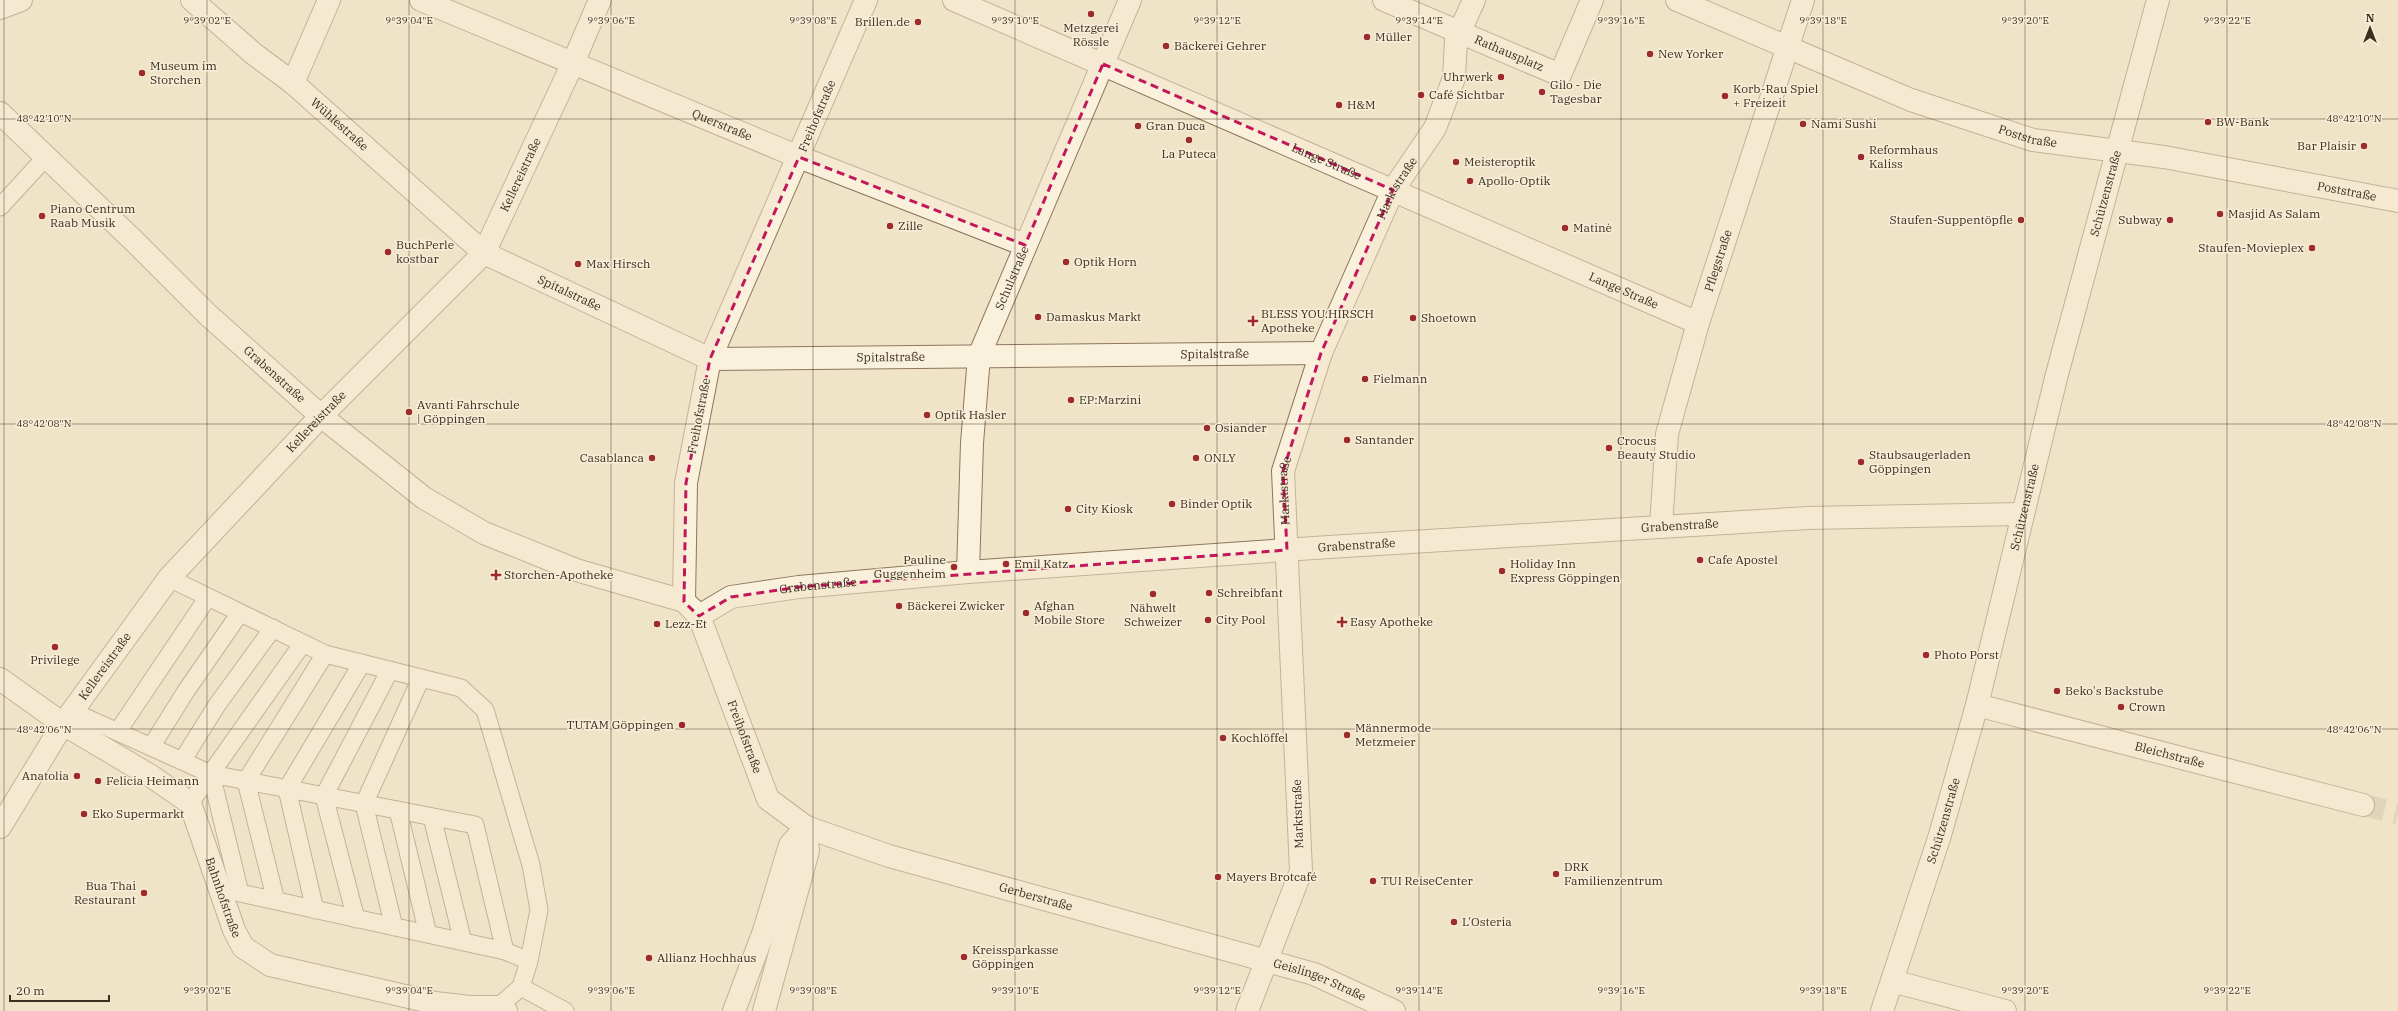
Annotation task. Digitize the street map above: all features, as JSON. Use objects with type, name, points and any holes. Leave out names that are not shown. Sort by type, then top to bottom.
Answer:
[{"type":"street","points":[[0,8],[21,0]]},
{"type":"street","name":"Wühlestraße","points":[[192,0],[254,54],[293,83],[484,253]]},
{"type":"street","points":[[293,83],[329,0]]},
{"type":"street","name":"Querstraße","points":[[420,0],[799,157],[1025,245]]},
{"type":"street","name":"Kellereistraße","points":[[0,827],[63,724],[168,578],[321,416],[484,253],[573,63],[600,0]]},
{"type":"street","name":"Freihofstraße","points":[[806,827],[768,799],[691,608],[686,483],[710,359],[866,0]]},
{"type":"street","name":"Lange Straße","points":[[954,0],[1698,323]]},
{"type":"street","name":"Schulstraße","points":[[968,572],[972,443],[979,356],[1130,0]]},
{"type":"street","name":"Rathausplatz","points":[[1384,0],[1560,75],[1592,0]]},
{"type":"street","name":"Marktstraße","points":[[1247,1011],[1301,871],[1283,471],[1321,353],[1393,190],[1435,128],[1454,78],[1456,40],[1474,0]]},
{"type":"street","name":"Poststraße","points":[[1677,0],[1789,46],[1911,100],[2025,138],[2118,152],[2164,157],[2398,201]]},
{"type":"street","name":"Pflegstraße","points":[[1661,527],[1667,434],[1698,323],[1803,0]]},
{"type":"street","name":"Schützenstraße","points":[[1882,1011],[1940,835],[1977,705],[2022,514],[2158,0]]},
{"type":"street","name":"Grabenstraße","points":[[0,113],[207,314],[321,416],[424,498],[484,533],[576,570],[691,608],[730,597],[799,587],[968,572],[1287,550],[1808,518],[2022,514]]},
{"type":"street","name":"Spitalstraße","points":[[484,253],[710,359],[1321,353]]},
{"type":"street","points":[[0,679],[63,724],[151,776],[190,803]]},
{"type":"street","name":"Bleichstraße","points":[[1977,705],[2363,805]]},
{"type":"street","name":"Bahnhofstraße","points":[[190,803],[234,930],[243,947],[270,965],[435,1003],[502,1009]]},
{"type":"street","points":[[734,1011],[764,931],[790,845],[806,827]]},
{"type":"street","points":[[764,1011],[808,851],[806,827]]},
{"type":"street","name":"Gerberstraße","points":[[806,827],[889,856],[1167,934],[1267,960]]},
{"type":"street","name":"Geislinger Straße","points":[[1267,960],[1314,974],[1394,1011]]},
{"type":"street","points":[[1892,981],[2005,1011]]},
{"type":"lane","points":[[0,207],[46,157]]},
{"type":"lane","points":[[168,578],[325,654],[461,688],[485,710],[531,865],[539,910],[529,962],[521,987],[502,1009]]},
{"type":"lane","points":[[118,731],[208,597]]},
{"type":"lane","points":[[151,747],[186,690],[240,612]]},
{"type":"lane","points":[[182,761],[217,705],[273,628]]},
{"type":"lane","points":[[190,803],[303,643]]},
{"type":"lane","points":[[276,901],[246,781],[325,654]]},
{"type":"lane","points":[[315,910],[299,849],[287,789],[362,663]]},
{"type":"lane","points":[[356,919],[324,796],[390,670]]},
{"type":"lane","points":[[394,927],[364,804],[421,678]]},
{"type":"lane","points":[[63,724],[80,715],[211,774],[475,825],[505,951]]},
{"type":"lane","points":[[211,774],[240,893],[505,951],[529,962]]},
{"type":"lane","points":[[398,810],[428,934]]},
{"type":"lane","points":[[432,817],[463,942]]},
{"type":"lane","points":[[521,987],[565,1011]]},
{"type":"highlighted area","points":[[1103,64],[1393,190],[1321,353],[1283,471],[1287,550],[799,587],[731,597],[699,616],[684,602],[686,483],[710,359],[799,157],[1025,245]]},
{"type":"tunnel","points":[[2363,805],[2398,813]]},
{"type":"place","name":"Metzgerei Rössle","points":[[1091,14]]},
{"type":"place","name":"Brillen.de","points":[[918,22]]},
{"type":"place","name":"Müller","points":[[1367,37]]},
{"type":"place","name":"Bäckerei Gehrer","points":[[1166,46]]},
{"type":"place","name":"New Yorker","points":[[1650,54]]},
{"type":"place","name":"Museum im Storchen","points":[[142,73]]},
{"type":"place","name":"Uhrwerk","points":[[1501,77]]},
{"type":"place","name":"Gilo - Die Tagesbar","points":[[1542,92]]},
{"type":"place","name":"Café Sichtbar","points":[[1421,95]]},
{"type":"place","name":"Korb-Rau Spiel + Freizeit","points":[[1725,96]]},
{"type":"place","name":"H&M","points":[[1339,105]]},
{"type":"place","name":"BW-Bank","points":[[2208,122]]},
{"type":"place","name":"Nami Sushi","points":[[1803,124]]},
{"type":"place","name":"Gran Duca","points":[[1138,126]]},
{"type":"place","name":"La Puteca","points":[[1189,140]]},
{"type":"place","name":"Bar Plaisir","points":[[2364,146]]},
{"type":"place","name":"Reformhaus Kaliss","points":[[1861,157]]},
{"type":"place","name":"Meisteroptik","points":[[1456,162]]},
{"type":"place","name":"Apollo-Optik","points":[[1470,181]]},
{"type":"place","name":"Masjid As Salam","points":[[2220,214]]},
{"type":"place","name":"Piano Centrum Raab Musik","points":[[42,216]]},
{"type":"place","name":"Staufen-Suppentöpfle","points":[[2021,220]]},
{"type":"place","name":"Subway","points":[[2170,220]]},
{"type":"place","name":"Zille","points":[[890,226]]},
{"type":"place","name":"Matinè","points":[[1565,228]]},
{"type":"place","name":"Staufen-Movieplex","points":[[2312,248]]},
{"type":"place","name":"BuchPerle kostbar","points":[[388,252]]},
{"type":"place","name":"Optik Horn","points":[[1066,262]]},
{"type":"place","name":"Max Hirsch","points":[[578,264]]},
{"type":"place","name":"Damaskus Markt","points":[[1038,317]]},
{"type":"place","name":"Shoetown","points":[[1413,318]]},
{"type":"place","name":"BLESS YOU.HIRSCH Apotheke","points":[[1253,321]]},
{"type":"place","name":"Fielmann","points":[[1365,379]]},
{"type":"place","name":"EP:Marzini","points":[[1071,400]]},
{"type":"place","name":"Avanti Fahrschule | Göppingen","points":[[409,412]]},
{"type":"place","name":"Optik Hasler","points":[[927,415]]},
{"type":"place","name":"Osiander","points":[[1207,428]]},
{"type":"place","name":"Santander","points":[[1347,440]]},
{"type":"place","name":"Crocus Beauty Studio","points":[[1609,448]]},
{"type":"place","name":"Casablanca","points":[[652,458]]},
{"type":"place","name":"ONLY","points":[[1196,458]]},
{"type":"place","name":"Staubsaugerladen Göppingen","points":[[1861,462]]},
{"type":"place","name":"Binder Optik","points":[[1172,504]]},
{"type":"place","name":"City Kiosk","points":[[1068,509]]},
{"type":"place","name":"Cafe Apostel","points":[[1700,560]]},
{"type":"place","name":"Emil Katz","points":[[1006,564]]},
{"type":"place","name":"Pauline Guggenheim","points":[[954,567]]},
{"type":"place","name":"Holiday Inn Express Göppingen","points":[[1502,571]]},
{"type":"place","name":"Storchen-Apotheke","points":[[496,575]]},
{"type":"place","name":"Schreibfant","points":[[1209,593]]},
{"type":"place","name":"Nähwelt Schweizer","points":[[1153,594]]},
{"type":"place","name":"Bäckerei Zwicker","points":[[899,606]]},
{"type":"place","name":"Afghan Mobile Store","points":[[1026,613]]},
{"type":"place","name":"City Pool","points":[[1208,620]]},
{"type":"place","name":"Easy Apotheke","points":[[1342,622]]},
{"type":"place","name":"Lezz-Et","points":[[657,624]]},
{"type":"place","name":"Privilege","points":[[55,647]]},
{"type":"place","name":"Photo Porst","points":[[1926,655]]},
{"type":"place","name":"Beko's Backstube","points":[[2057,691]]},
{"type":"place","name":"Crown","points":[[2121,707]]},
{"type":"place","name":"TUTAM Göppingen","points":[[682,725]]},
{"type":"place","name":"Männermode Metzmeier","points":[[1347,735]]},
{"type":"place","name":"Kochlöffel","points":[[1223,738]]},
{"type":"place","name":"Anatolia","points":[[77,776]]},
{"type":"place","name":"Felicia Heimann","points":[[98,781]]},
{"type":"place","name":"Eko Supermarkt","points":[[84,814]]},
{"type":"place","name":"DRK Familienzentrum","points":[[1556,874]]},
{"type":"place","name":"Mayers Brotcafé","points":[[1218,877]]},
{"type":"place","name":"TUI ReiseCenter","points":[[1373,881]]},
{"type":"place","name":"Bua Thai Restaurant","points":[[144,893]]},
{"type":"place","name":"L'Osteria","points":[[1454,922]]},
{"type":"place","name":"Kreissparkasse Göppingen","points":[[964,957]]},
{"type":"place","name":"Allianz Hochhaus","points":[[649,958]]}]
